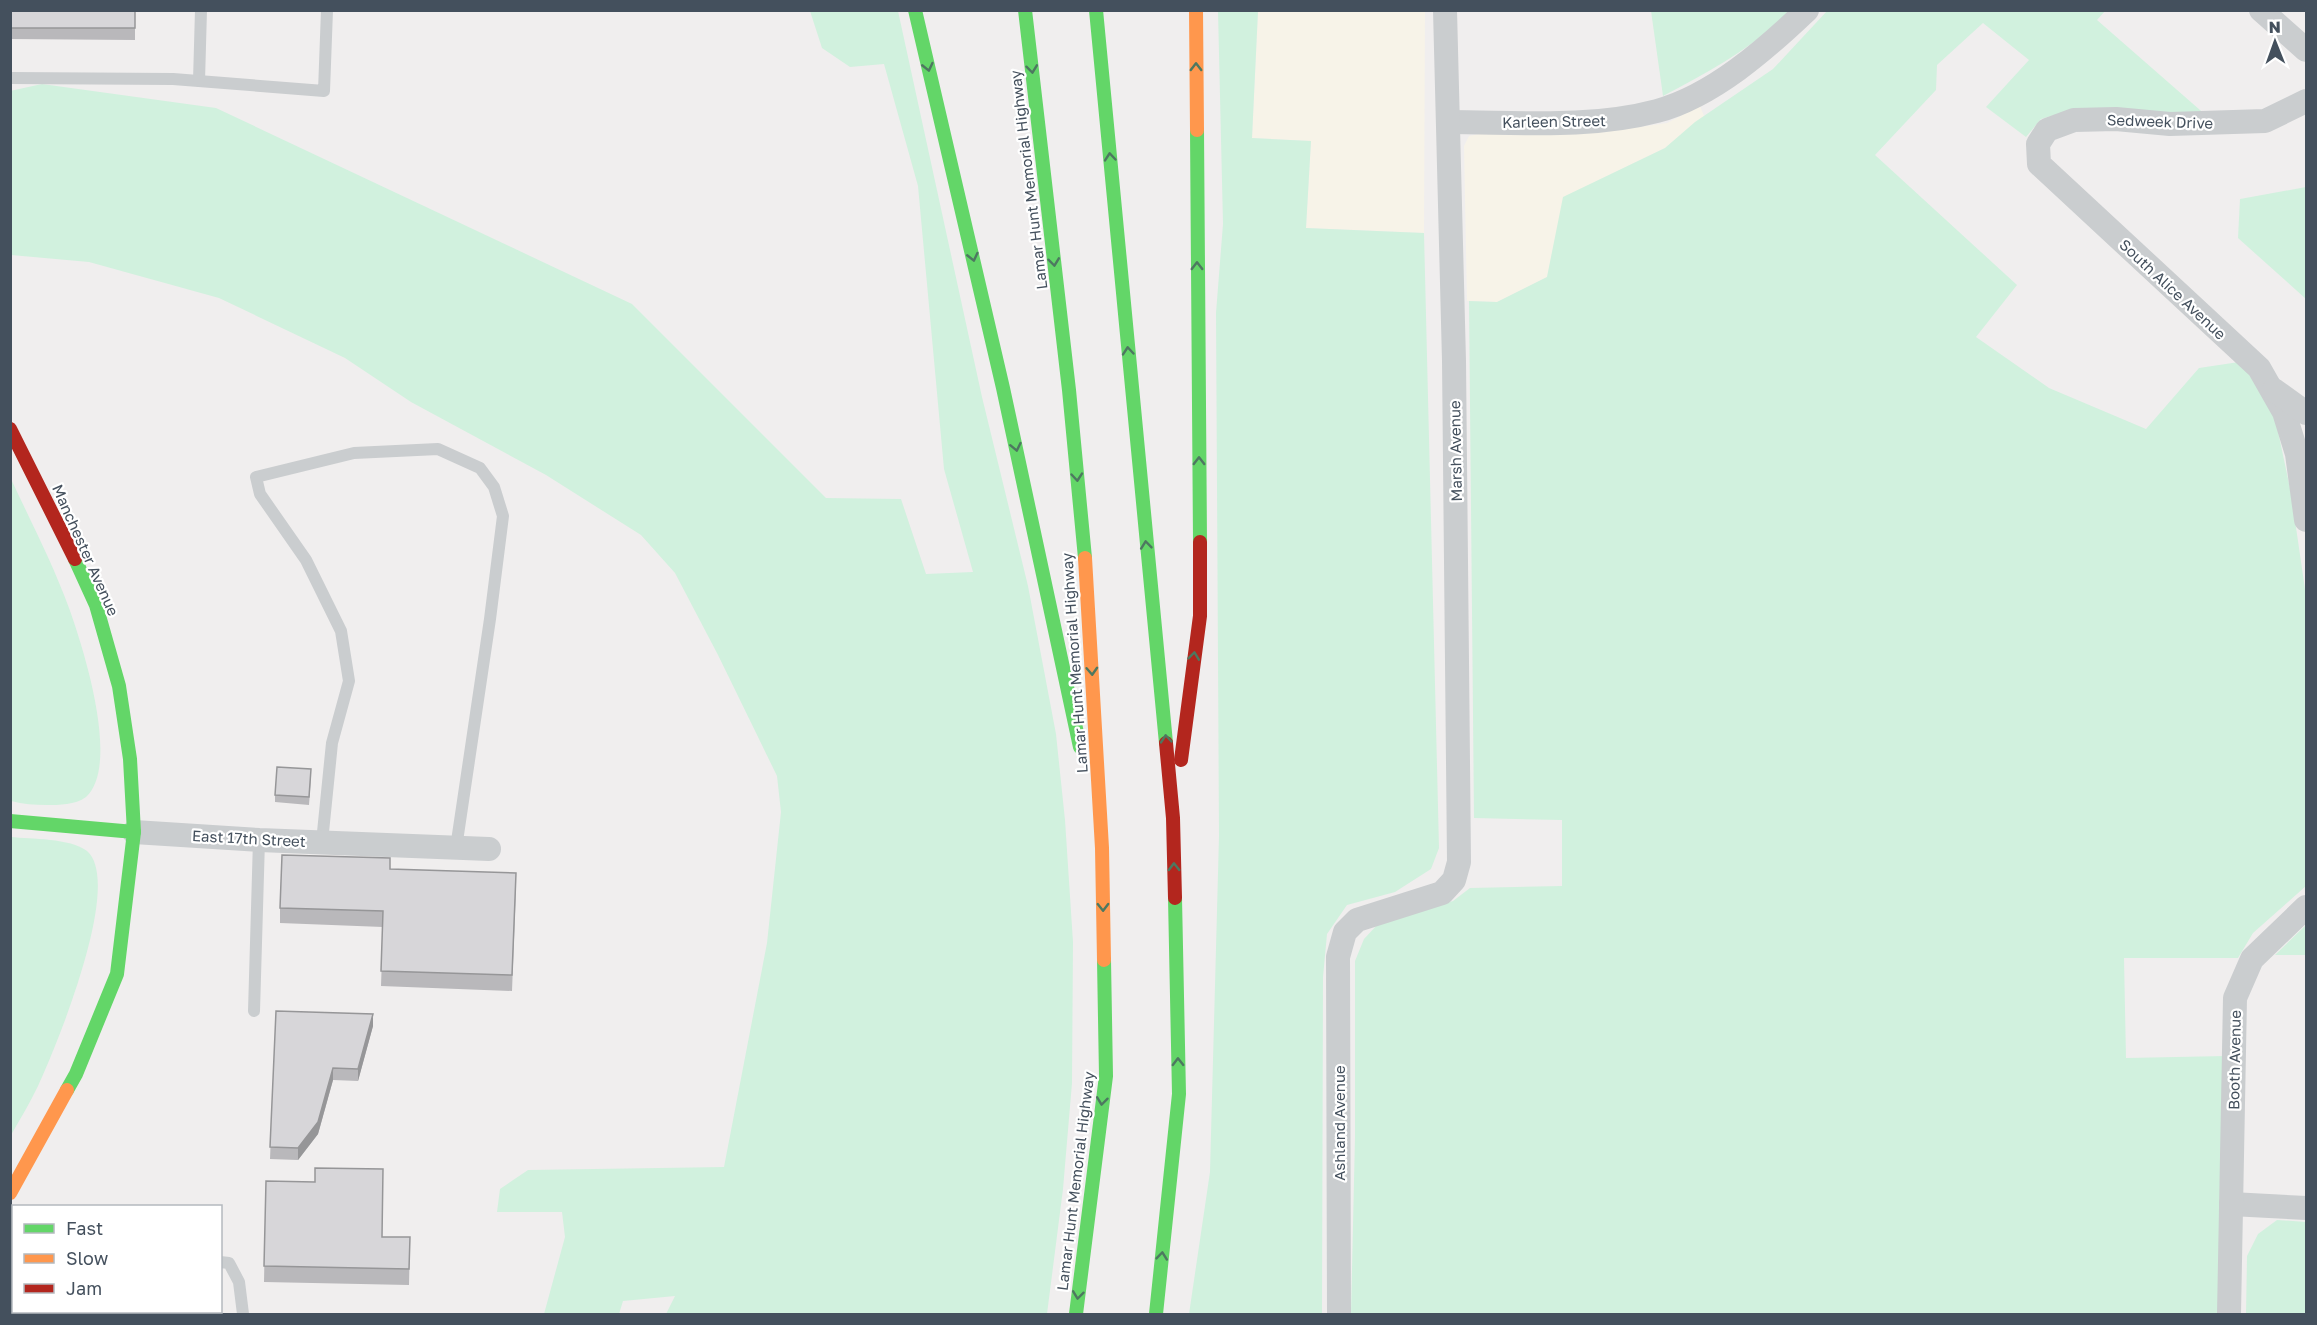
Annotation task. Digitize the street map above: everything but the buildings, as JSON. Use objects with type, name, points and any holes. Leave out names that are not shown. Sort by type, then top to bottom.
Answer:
[{"type":"main road","points":[[915,10],[1003,388],[1102,848]]},
{"type":"main road","name":"Lamar Hunt Memorial Highway","points":[[1025,10],[1069,390],[1088,592],[1102,848],[1106,1076],[1076,1314]]},
{"type":"main road","points":[[1096,10],[1173,818],[1179,1094],[1156,1314]]},
{"type":"main road","points":[[1173,818],[1200,616],[1196,10]]},
{"type":"main road","name":"Manchester Avenue","points":[[10,429],[67,542],[96,606],[119,686],[130,759],[134,832],[117,974],[76,1074],[10,1193]]},
{"type":"main road","name":"East 17th Street","points":[[10,821],[134,832]]},
{"type":"street","name":"Marsh Avenue","points":[[1345,932],[1357,920],[1442,893],[1454,880],[1459,862],[1454,361],[1444,10]]},
{"type":"street","name":"Karleen Street","points":[[1448,122],[1594,122],[1658,111],[1709,89],[1776,39],[1807,10]]},
{"type":"street","points":[[2261,10],[2307,50]]},
{"type":"street","name":"Sedweek Drive","points":[[2039,164],[2038,144],[2047,130],[2074,120],[2116,119],[2170,124],[2265,121],[2307,101]]},
{"type":"street","name":"South Alice Avenue","points":[[2039,164],[2259,368],[2270,387],[2307,413]]},
{"type":"street","points":[[2270,387],[2284,412],[2297,454],[2307,520]]},
{"type":"street","name":"East 17th Street","points":[[134,832],[259,840],[489,849]]},
{"type":"street","name":"Booth Avenue","points":[[2229,1314],[2235,998],[2252,959],[2307,907]]},
{"type":"street","name":"Ashland Avenue","points":[[1339,1314],[1338,957],[1345,932]]},
{"type":"street","points":[[2231,1204],[2307,1208]]},
{"type":"lane","points":[[199,81],[201,10]]},
{"type":"lane","points":[[10,78],[173,79],[324,91],[327,10]]},
{"type":"lane","points":[[322,842],[332,743],[349,681],[341,631],[306,560],[260,494],[256,477],[354,453],[438,449],[480,468],[494,487],[503,516],[456,848]]},
{"type":"lane","points":[[254,1011],[259,840]]},
{"type":"lane","points":[[222,1262],[229,1263],[239,1282],[243,1314]]},
{"type":"shaded area","points":[[1258,11],[1425,11],[1424,233],[1306,228],[1311,141],[1252,138]]},
{"type":"shaded area","points":[[1700,106],[1704,116],[1665,148],[1564,197],[1547,277],[1497,302],[1467,301],[1464,146],[1469,136],[1488,132],[1625,129],[1667,123]]},
{"type":"green space","points":[[810,11],[898,11],[982,397],[1028,586],[1056,734],[1065,820],[1073,942],[1072,1083],[1063,1189],[1047,1314],[666,1314],[675,1296],[623,1301],[619,1314],[544,1314],[565,1237],[562,1212],[497,1212],[500,1189],[528,1170],[724,1167],[767,943],[781,812],[777,776],[675,573],[641,535],[546,475],[411,402],[345,358],[219,298],[89,262],[11,255],[10,91],[42,84],[216,108],[632,304],[826,498],[901,499],[926,574],[973,572],[944,469],[918,186],[884,64],[850,67],[822,48]]},
{"type":"green space","points":[[1218,11],[1258,11],[1252,138],[1311,141],[1306,228],[1424,233],[1439,848],[1431,869],[1395,892],[1347,905],[1327,934],[1323,977],[1322,1314],[1189,1314],[1210,1172],[1219,836],[1216,313],[1223,224]]},
{"type":"green space","points":[[1651,11],[1791,11],[1730,58],[1663,96]]},
{"type":"green space","points":[[1827,11],[2105,11],[2097,20],[2208,117],[2075,109],[2041,119],[2026,137],[1986,107],[2029,60],[1983,23],[1937,65],[1936,90],[1875,155],[2017,285],[1976,337],[2049,388],[2146,429],[2199,368],[2239,362],[2257,383],[2276,422],[2291,493],[2306,596],[2306,886],[2253,933],[2238,958],[2124,958],[2126,1058],[2226,1056],[2218,1314],[1351,1314],[1355,1137],[1355,961],[1364,939],[1378,924],[1453,901],[1470,888],[1562,886],[1562,820],[1474,818],[1469,301],[1497,302],[1547,277],[1563,197],[1665,148],[1695,122],[1773,69]]},
{"type":"green space","points":[[2306,187],[2306,299],[2238,238],[2240,199]]},
{"type":"green space","points":[[11,479],[63,592],[82,649],[96,705],[100,733],[100,759],[96,781],[86,797],[67,804],[38,805],[11,801]]},
{"type":"green space","points":[[11,837],[61,841],[87,851],[96,869],[97,896],[93,929],[71,1003],[38,1086],[11,1135]]},
{"type":"green space","points":[[2306,925],[2306,955],[2275,955]]},
{"type":"green space","points":[[2277,1220],[2306,1222],[2306,1314],[2246,1314],[2247,1256],[2258,1234]]},
{"type":"traffic: fast","points":[[915,10],[1003,388],[1080,747]]},
{"type":"traffic: fast","points":[[1025,10],[1069,390],[1085,558]]},
{"type":"traffic: fast","points":[[1096,10],[1166,743]]},
{"type":"traffic: fast","points":[[1197,130],[1200,542]]},
{"type":"traffic: fast","points":[[67,1090],[76,1074],[117,974],[134,832],[130,759],[119,686],[96,605],[75,559]]},
{"type":"traffic: fast","points":[[10,821],[134,832]]},
{"type":"traffic: fast","points":[[1156,1314],[1179,1094],[1175,898]]},
{"type":"traffic: fast","points":[[1076,1314],[1106,1076],[1104,960]]},
{"type":"traffic: slow","points":[[1196,10],[1197,130]]},
{"type":"traffic: slow","points":[[1085,558],[1102,848],[1104,960]]},
{"type":"traffic: slow","points":[[10,1193],[67,1090]]},
{"type":"traffic: jam","points":[[10,429],[75,559]]},
{"type":"traffic: jam","points":[[1181,760],[1200,616],[1200,542]]},
{"type":"traffic: jam","points":[[1166,743],[1173,818],[1175,898]]}]
